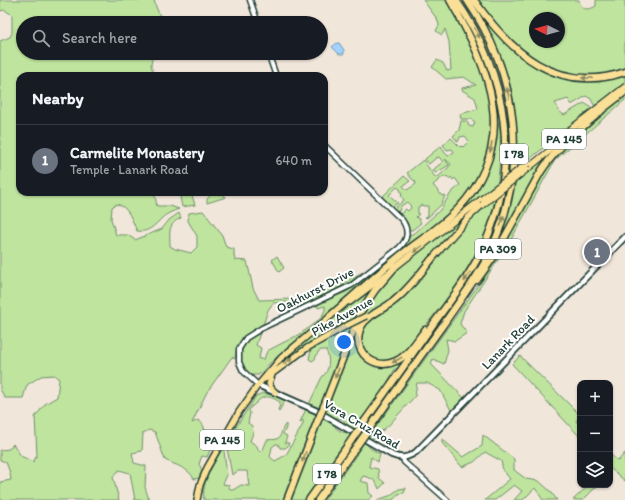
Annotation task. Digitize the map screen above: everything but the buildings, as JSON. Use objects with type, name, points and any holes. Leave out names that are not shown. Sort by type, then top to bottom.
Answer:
[{"type":"highway","points":[[330,316],[384,268],[457,210],[470,196],[479,182],[488,162],[493,138],[494,121],[493,104],[488,81],[473,41],[450,0]]},
{"type":"highway","name":"I 78","points":[[309,500],[459,289],[481,252],[494,218],[501,187],[505,150],[502,108],[498,86],[478,35],[456,0]]},
{"type":"highway","name":"I 78","points":[[318,500],[457,305],[484,262],[498,232],[509,197],[514,151],[514,132],[506,82],[487,34],[467,0]]},
{"type":"highway","points":[[474,0],[515,48],[543,68],[561,75],[583,78],[605,78],[625,72]]},
{"type":"highway","points":[[528,166],[625,87]]},
{"type":"highway","name":"PA 309","points":[[457,305],[484,272],[495,255],[548,161],[557,150],[625,92]]},
{"type":"highway","name":"PA 145","points":[[431,260],[482,202],[601,111]]},
{"type":"highway","points":[[287,500],[361,312],[375,290],[395,267],[482,202]]},
{"type":"highway","points":[[431,260],[415,281],[401,295],[362,324],[358,340],[366,357],[372,362],[383,364],[395,362],[402,358],[459,289]]},
{"type":"main road","name":"Lanark Road","points":[[403,458],[409,457],[416,452],[624,239]]},
{"type":"main road","name":"Pike Avenue","points":[[258,385],[307,348],[366,316],[400,293],[431,260]]},
{"type":"main road","name":"PA 145","points":[[330,316],[395,267]]},
{"type":"main road","name":"Pike Avenue","points":[[196,500],[207,468],[236,418],[258,385],[281,358],[330,316]]},
{"type":"main road","points":[[274,372],[270,379],[270,384],[276,393]]},
{"type":"main road","points":[[258,385],[276,393]]},
{"type":"main road","name":"Vera Cruz Road","points":[[276,393],[312,408],[390,454],[403,458]]},
{"type":"street","points":[[250,0],[256,16]]},
{"type":"street","points":[[270,60],[275,72]]},
{"type":"street","name":"Oakhurst Drive","points":[[258,385],[243,371],[239,362],[239,349],[246,338],[262,328],[352,285],[402,246],[407,237],[406,226],[402,220],[328,149]]},
{"type":"street","name":"Vera Cruz Road","points":[[403,458],[404,462],[446,500]]},
{"type":"green space","points":[[0,0],[154,0],[160,16],[16,16],[16,60],[152,60],[151,65],[153,72],[16,72],[16,196],[155,196],[157,206],[170,206],[179,209],[166,215],[148,230],[137,231],[127,211],[117,204],[112,207],[111,219],[116,235],[128,235],[135,240],[162,229],[169,220],[179,213],[181,218],[173,223],[170,229],[170,246],[175,249],[191,253],[197,247],[197,236],[188,221],[189,213],[203,211],[222,235],[226,247],[234,249],[235,260],[247,261],[253,288],[259,300],[294,299],[332,288],[365,271],[350,282],[298,308],[297,306],[287,302],[273,303],[268,310],[263,325],[243,338],[238,346],[235,359],[232,357],[207,392],[192,423],[198,420],[202,424],[207,441],[212,446],[207,457],[202,456],[199,464],[202,470],[199,478],[194,479],[185,469],[165,460],[155,432],[149,430],[143,433],[142,451],[132,453],[134,463],[146,466],[145,487],[149,500],[135,500],[130,473],[119,470],[113,477],[119,500],[0,500],[0,482],[11,480],[6,462],[0,460],[0,450],[9,449],[13,444],[21,456],[33,462],[37,455],[35,417],[45,404],[57,397],[59,379],[54,375],[41,376],[27,385],[23,398],[5,398],[0,389],[0,41],[10,37],[12,33],[12,15],[5,10],[0,11]]},
{"type":"green space","points":[[423,0],[447,0],[468,39],[484,80],[489,101],[491,122],[489,144],[478,178],[466,197],[441,222],[413,243],[411,242],[403,248],[410,235],[416,232],[440,210],[451,193],[460,185],[455,178],[453,180],[451,177],[449,179],[447,176],[445,178],[444,176],[433,185],[442,196],[445,195],[441,205],[427,218],[425,217],[428,216],[428,206],[422,205],[418,207],[419,214],[416,217],[421,223],[412,230],[410,230],[407,222],[400,214],[406,209],[408,211],[411,208],[410,205],[407,202],[401,206],[397,212],[394,209],[404,200],[401,196],[400,189],[397,187],[389,195],[398,203],[391,207],[382,197],[404,176],[410,181],[403,186],[407,190],[416,184],[407,173],[423,160],[435,177],[438,177],[448,168],[451,164],[445,159],[449,165],[436,173],[433,171],[443,162],[439,157],[429,164],[425,159],[441,146],[448,156],[454,152],[452,149],[447,150],[443,145],[451,138],[460,147],[463,147],[469,141],[465,136],[460,137],[458,142],[453,136],[459,130],[461,121],[467,121],[469,126],[473,127],[475,122],[471,119],[461,119],[460,114],[478,109],[475,98],[462,90],[462,88],[476,85],[464,77],[446,79],[432,67],[437,60],[443,63],[447,71],[451,70],[449,42],[445,29],[442,35],[436,31],[439,25],[437,19]]},
{"type":"green space","points":[[477,0],[579,0],[583,8],[590,9],[596,6],[596,0],[625,0],[625,69],[610,74],[592,76],[566,73],[534,60],[519,48]]},
{"type":"green space","points":[[488,22],[517,53],[532,64],[561,77],[625,74],[625,83],[598,105],[594,105],[591,99],[586,96],[573,104],[571,104],[568,99],[555,103],[559,111],[564,115],[584,103],[592,109],[527,161],[517,181],[547,157],[500,241],[499,240],[508,212],[513,184],[517,158],[517,131],[514,105],[508,78],[499,52],[486,25]]},
{"type":"green space","points":[[492,94],[500,128],[500,159],[493,209],[487,229],[478,249],[442,305],[401,355],[387,362],[371,359],[364,350],[361,339],[361,333],[365,324],[404,295],[427,272],[495,186],[453,218],[475,191],[490,162]]},
{"type":"green space","points":[[625,97],[625,100],[555,160],[508,245],[464,311],[460,324],[467,333],[455,341],[446,339],[448,350],[444,364],[433,359],[431,364],[465,399],[452,412],[440,390],[427,383],[417,383],[415,396],[389,425],[371,440],[368,438],[492,266],[541,176],[552,160],[572,140]]},
{"type":"green space","points":[[180,196],[192,196],[195,205],[182,207]]},
{"type":"green space","points":[[210,196],[226,197],[207,203],[207,199]]},
{"type":"green space","points":[[471,210],[404,287],[386,302],[365,314],[356,335],[361,356],[368,362],[381,366],[390,366],[398,363],[399,365],[354,430],[347,426],[343,419],[333,418],[310,405],[322,377],[328,368],[329,360],[326,350],[321,350],[318,352],[315,359],[312,361],[309,359],[311,350],[283,368],[274,376],[272,380],[274,389],[271,384],[272,378],[277,372],[285,365],[308,350],[351,327],[320,408],[325,411],[363,313],[373,295],[395,271]]},
{"type":"green space","points":[[400,252],[366,280],[322,320],[294,342],[260,374],[250,375],[242,365],[242,348],[246,341],[260,333],[256,345],[261,348],[259,359],[264,359],[267,351],[300,334],[321,318],[325,310],[325,306],[318,308],[317,304],[346,292]]},
{"type":"green space","points":[[277,256],[284,268],[279,272],[272,260]]},
{"type":"green space","points":[[371,288],[355,319],[289,357],[275,369],[274,368],[282,360]]},
{"type":"green space","points":[[520,356],[577,412],[577,434],[512,364]]},
{"type":"green space","points":[[263,393],[286,399],[279,411],[280,402],[273,398],[267,397],[259,400],[249,410],[250,413],[248,423],[252,426],[253,433],[250,441],[257,446],[259,451],[262,452],[267,440],[279,438],[286,424],[283,434],[287,436],[285,443],[289,443],[288,446],[285,448],[280,448],[278,444],[276,444],[272,447],[270,457],[275,461],[286,455],[303,424],[303,420],[300,422],[307,407],[333,422],[336,428],[340,431],[350,434],[365,442],[370,448],[380,454],[378,462],[371,457],[369,467],[378,469],[379,478],[385,483],[379,489],[373,480],[363,476],[360,481],[368,483],[369,493],[373,496],[368,500],[324,500],[357,454],[342,446],[304,500],[289,500],[322,418],[317,415],[284,500],[204,500],[204,487],[206,480],[222,449],[224,451],[227,475],[223,484],[229,485],[229,488],[233,490],[241,485],[249,486],[247,471],[238,471],[232,475],[225,444],[256,396]]},
{"type":"green space","points":[[483,435],[514,459],[514,470],[526,479],[539,481],[557,500],[543,500],[535,488],[523,500],[514,500],[522,491],[514,485],[495,500],[485,500],[510,479],[503,470],[501,461],[485,452],[474,462],[462,467],[442,443],[442,439],[463,457],[482,446]]},
{"type":"green space","points":[[625,453],[625,481],[613,471],[613,457],[618,461]]},
{"type":"green space","points":[[406,488],[404,493],[398,494],[393,500],[377,500],[389,496],[399,489]]},
{"type":"green space","points":[[586,488],[595,488],[583,500],[573,500]]},
{"type":"water","points":[[339,43],[344,50],[344,54],[339,54],[332,47]]},
{"type":"place","name":"Carmelite Monastery","points":[[597,252]]}]
